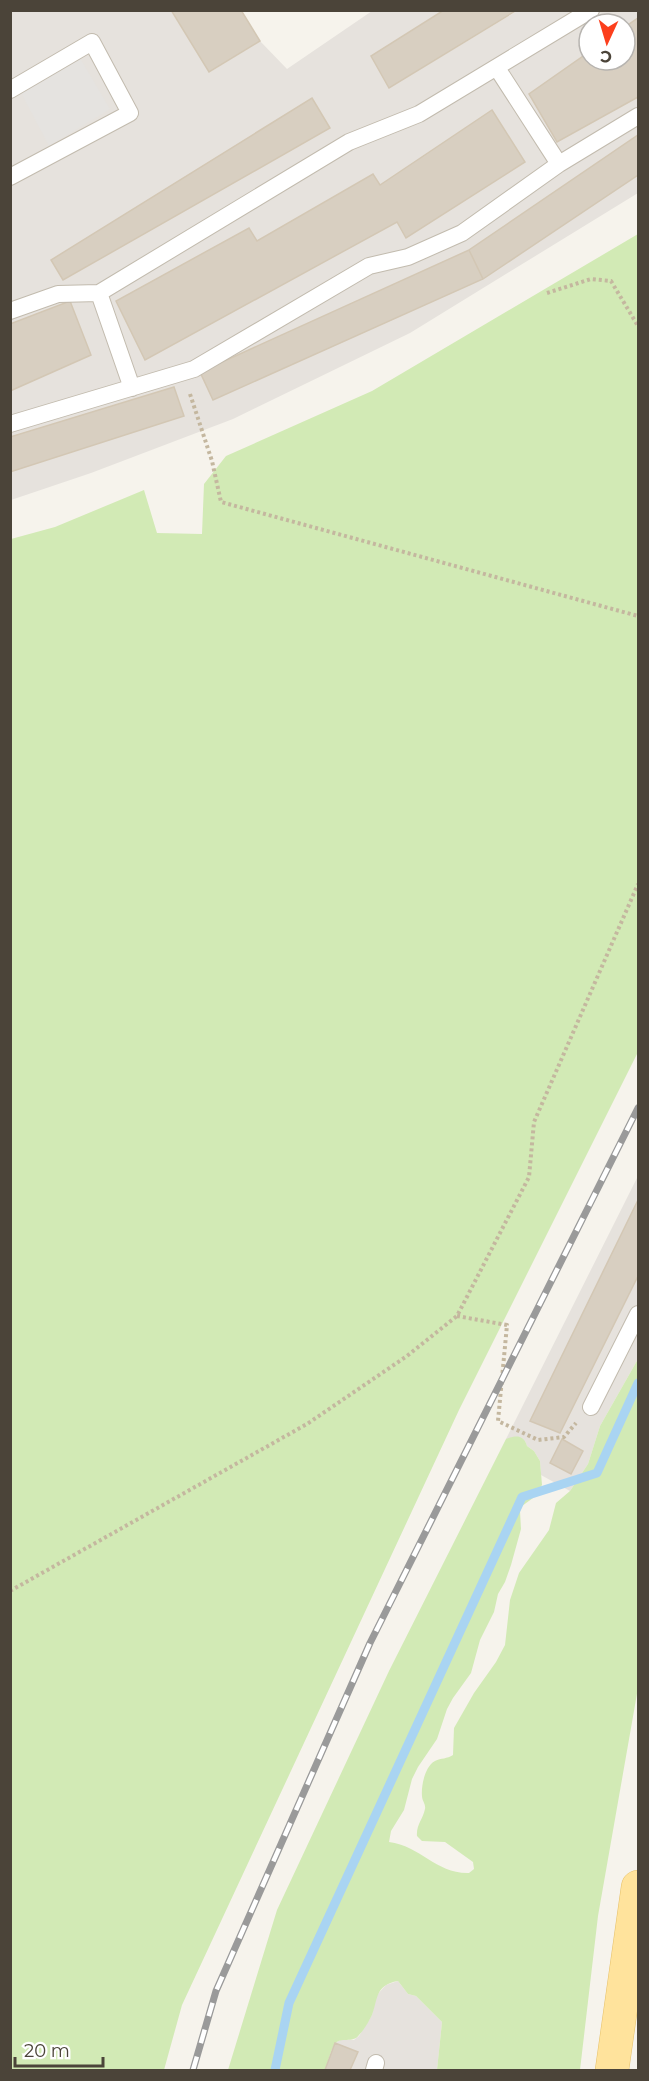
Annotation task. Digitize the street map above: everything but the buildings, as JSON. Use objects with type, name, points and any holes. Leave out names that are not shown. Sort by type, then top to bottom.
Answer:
[{"type":"main road","points":[[612,2070],[639,1887]]},
{"type":"lane","points":[[10,311],[58,294],[99,293],[349,142],[419,114],[591,10]]},
{"type":"lane","points":[[10,90],[92,42],[130,112],[10,177]]},
{"type":"lane","points":[[497,68],[559,164]]},
{"type":"lane","points":[[10,424],[194,369],[369,266],[408,257],[462,233],[559,164],[639,116]]},
{"type":"lane","points":[[99,293],[132,388]]},
{"type":"lane","points":[[591,1407],[639,1314]]},
{"type":"path","points":[[547,293],[591,279],[611,281],[639,326]]},
{"type":"path","points":[[184,372],[212,461],[221,502],[639,616]]},
{"type":"path","points":[[10,1591],[307,1425],[407,1356],[457,1316],[529,1177],[534,1122],[639,884]]},
{"type":"path","points":[[457,1316],[507,1325],[498,1421],[538,1440],[564,1437],[591,1407]]},
{"type":"shaded area","points":[[10,11],[171,11],[210,72],[260,41],[287,69],[372,11],[444,11],[389,88],[517,11],[638,11],[638,193],[410,333],[233,419],[91,473],[11,500]]},
{"type":"shaded area","points":[[80,58],[110,109],[49,146],[20,91]]},
{"type":"shaded area","points":[[638,1176],[638,1359],[600,1426],[588,1464],[570,1491],[541,1475],[540,1461],[525,1441],[506,1439]]},
{"type":"shaded area","points":[[398,1981],[408,1994],[416,1996],[442,2022],[437,2070],[325,2070],[335,2043],[340,2040],[354,2040],[359,2036],[372,2015],[376,1996],[386,1985]]},
{"type":"green space","points":[[638,234],[638,1052],[459,1410],[182,2005],[164,2070],[11,2070],[11,539],[55,527],[144,490],[157,533],[202,534],[204,484],[226,456],[372,391]]},
{"type":"green space","points":[[638,1359],[638,1688],[598,1916],[580,2070],[437,2070],[442,2022],[416,1996],[408,1994],[398,1981],[381,1989],[371,2017],[356,2038],[340,2040],[335,2044],[325,2070],[228,2070],[277,1910],[389,1671],[506,1439],[516,1437],[524,1440],[540,1461],[542,1485],[533,1498],[522,1506],[521,1529],[511,1565],[498,1594],[494,1612],[480,1640],[471,1673],[453,1698],[437,1739],[412,1779],[404,1810],[391,1831],[389,1842],[410,1849],[447,1869],[469,1873],[474,1869],[473,1862],[445,1842],[422,1841],[417,1836],[425,1809],[422,1798],[424,1777],[429,1767],[437,1760],[453,1755],[454,1728],[505,1645],[510,1600],[519,1573],[549,1530],[556,1503],[570,1491],[588,1464],[600,1426]]},
{"type":"waterway","points":[[275,2070],[289,2003],[522,1497],[597,1473],[638,1383]]},
{"type":"railway","points":[[193,2070],[216,1991],[370,1643],[638,1108]]}]
